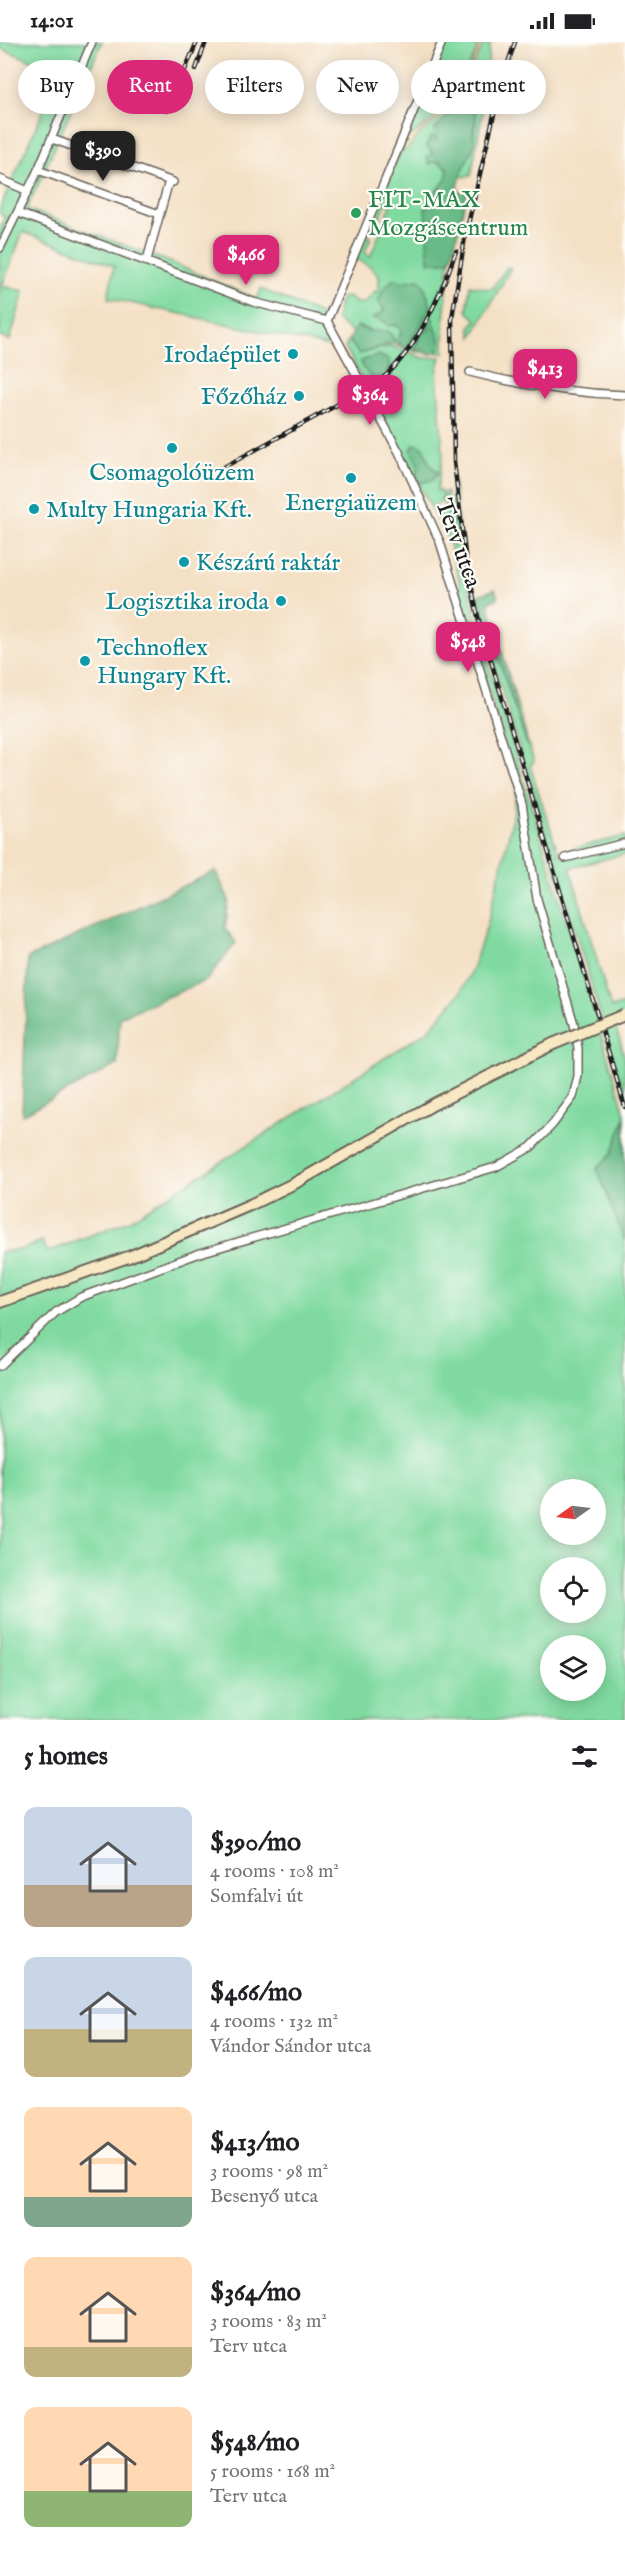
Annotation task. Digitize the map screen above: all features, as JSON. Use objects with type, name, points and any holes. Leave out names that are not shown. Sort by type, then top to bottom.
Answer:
[{"type":"main road","points":[[0,1302],[131,1256],[252,1204],[307,1176],[434,1104],[553,1044],[624,1015]]},
{"type":"street","points":[[0,248],[52,139],[92,42]]},
{"type":"street","points":[[18,213],[253,302],[327,321],[442,42]]},
{"type":"street","points":[[52,139],[171,182],[159,213],[147,260]]},
{"type":"street","points":[[38,170],[159,213]]},
{"type":"street","points":[[0,179],[28,191]]},
{"type":"street","name":"Terv utca","points":[[0,1366],[56,1312],[81,1297],[200,1253],[496,1167],[531,1147],[553,1124],[573,1097],[578,1067],[574,1024],[537,899],[522,804],[440,542],[399,452],[327,321]]},
{"type":"street","points":[[470,372],[555,389],[625,395]]},
{"type":"street","points":[[565,858],[625,843]]},
{"type":"green space","points":[[0,42],[102,42],[94,60],[30,60],[0,48]]},
{"type":"green space","points":[[446,42],[480,42],[472,60],[439,60]]},
{"type":"green space","points":[[484,42],[490,42],[488,60],[476,60]]},
{"type":"green space","points":[[42,114],[70,114],[27,209],[170,262],[257,299],[261,289],[320,314],[320,326],[335,348],[108,298],[114,266],[23,232],[2,286],[24,291],[10,340],[0,337],[0,229],[5,218],[0,214],[0,208]]},
{"type":"green space","points":[[417,114],[440,114],[436,118],[407,138]]},
{"type":"green space","points":[[449,114],[430,151],[433,153],[431,157],[448,169],[444,182],[431,200],[428,241],[436,262],[447,262],[452,256],[447,271],[449,272],[444,319],[444,353],[438,353],[440,340],[430,330],[421,332],[414,349],[426,349],[430,354],[406,349],[431,307],[419,279],[404,282],[392,280],[385,300],[384,321],[402,329],[398,340],[401,346],[394,343],[395,340],[357,326],[352,333],[336,319],[341,298],[348,297],[357,303],[365,303],[375,291],[379,292],[379,275],[356,259],[365,234],[371,237],[365,252],[370,257],[391,205],[386,203],[376,226],[368,226],[401,151],[407,149],[421,132]]},
{"type":"green space","points":[[449,114],[475,114],[474,145],[461,174],[457,191],[467,193],[452,256],[447,262],[429,262],[427,241],[430,231],[425,228],[427,223],[425,209],[429,206],[428,201],[444,183],[448,169],[439,161],[429,164],[427,157],[433,153],[426,146],[432,136],[437,141],[435,130]]},
{"type":"green space","points":[[476,114],[482,114],[471,176],[460,177],[469,153]]},
{"type":"green space","points":[[507,267],[511,268],[472,337],[470,327],[476,320],[467,311],[470,285],[492,289]]},
{"type":"green space","points":[[395,278],[401,282],[419,279],[424,285],[431,307],[406,349],[398,340],[402,329],[396,325],[388,326],[384,321],[373,318],[385,311],[378,301],[384,288]]},
{"type":"green space","points":[[432,317],[440,340],[439,351],[430,354],[425,349],[415,352],[421,332],[429,330],[427,321]]},
{"type":"green space","points":[[357,326],[368,331],[388,331],[395,340],[394,343],[359,354],[349,340]]},
{"type":"green space","points":[[349,340],[359,354],[391,346],[424,358],[441,357],[437,372],[443,455],[437,490],[442,492],[441,502],[435,505],[437,516],[439,517],[445,505],[442,501],[445,492],[447,493],[451,546],[454,546],[450,517],[453,477],[459,536],[477,627],[625,1113],[625,1720],[0,1720],[0,1252],[24,1249],[42,1241],[48,1252],[130,1220],[429,1030],[460,993],[473,967],[488,922],[513,817],[517,784],[460,595],[459,578],[448,539],[345,347]]},
{"type":"green space","points":[[379,355],[389,360],[389,369],[374,380],[363,368],[361,361]]},
{"type":"green space","points":[[414,444],[423,447],[431,466],[438,472],[433,480],[420,483],[416,473],[419,467],[411,451]]},
{"type":"green space","points":[[495,589],[498,598],[488,603],[529,746],[527,746],[479,595]]},
{"type":"green space","points":[[479,595],[511,699],[534,761],[530,766],[559,855],[564,854],[563,851],[625,836],[625,854],[570,868],[611,1008],[625,1004],[625,1021],[615,1025],[625,1058],[625,1096],[481,621],[475,597]]},
{"type":"green space","points":[[216,871],[229,900],[225,928],[236,943],[207,980],[120,1017],[117,1065],[22,1115],[28,958]]},
{"type":"green space","points":[[624,1120],[625,1242],[597,1168],[612,1154]]},
{"type":"sand","points":[[480,42],[484,42],[476,60],[474,60]]},
{"type":"sand","points":[[440,114],[446,114],[421,132],[407,149],[401,151],[407,134],[407,138]]},
{"type":"railway","points":[[189,60],[197,42]]},
{"type":"railway","points":[[196,69],[206,42]]},
{"type":"railway","points":[[515,42],[502,81],[465,237],[452,318],[454,462],[466,562],[479,621],[625,1107]]},
{"type":"railway","points":[[224,467],[375,384],[389,372],[414,342],[424,324],[456,251]]},
{"type":"place","name":"FIT-MAX Mozgáscentrum","points":[[356,213]]},
{"type":"place","name":"Irodaépület","points":[[293,354]]},
{"type":"place","name":"Főzőház","points":[[299,396]]},
{"type":"place","name":"Csomagolóüzem","points":[[172,448]]},
{"type":"place","name":"Energiaüzem","points":[[351,478]]},
{"type":"place","name":"Multy Hungaria Kft.","points":[[34,509]]},
{"type":"place","name":"Készárú raktár","points":[[184,562]]},
{"type":"place","name":"Logisztika iroda","points":[[281,601]]},
{"type":"place","name":"Technoflex Hungary Kft.","points":[[85,661]]}]
